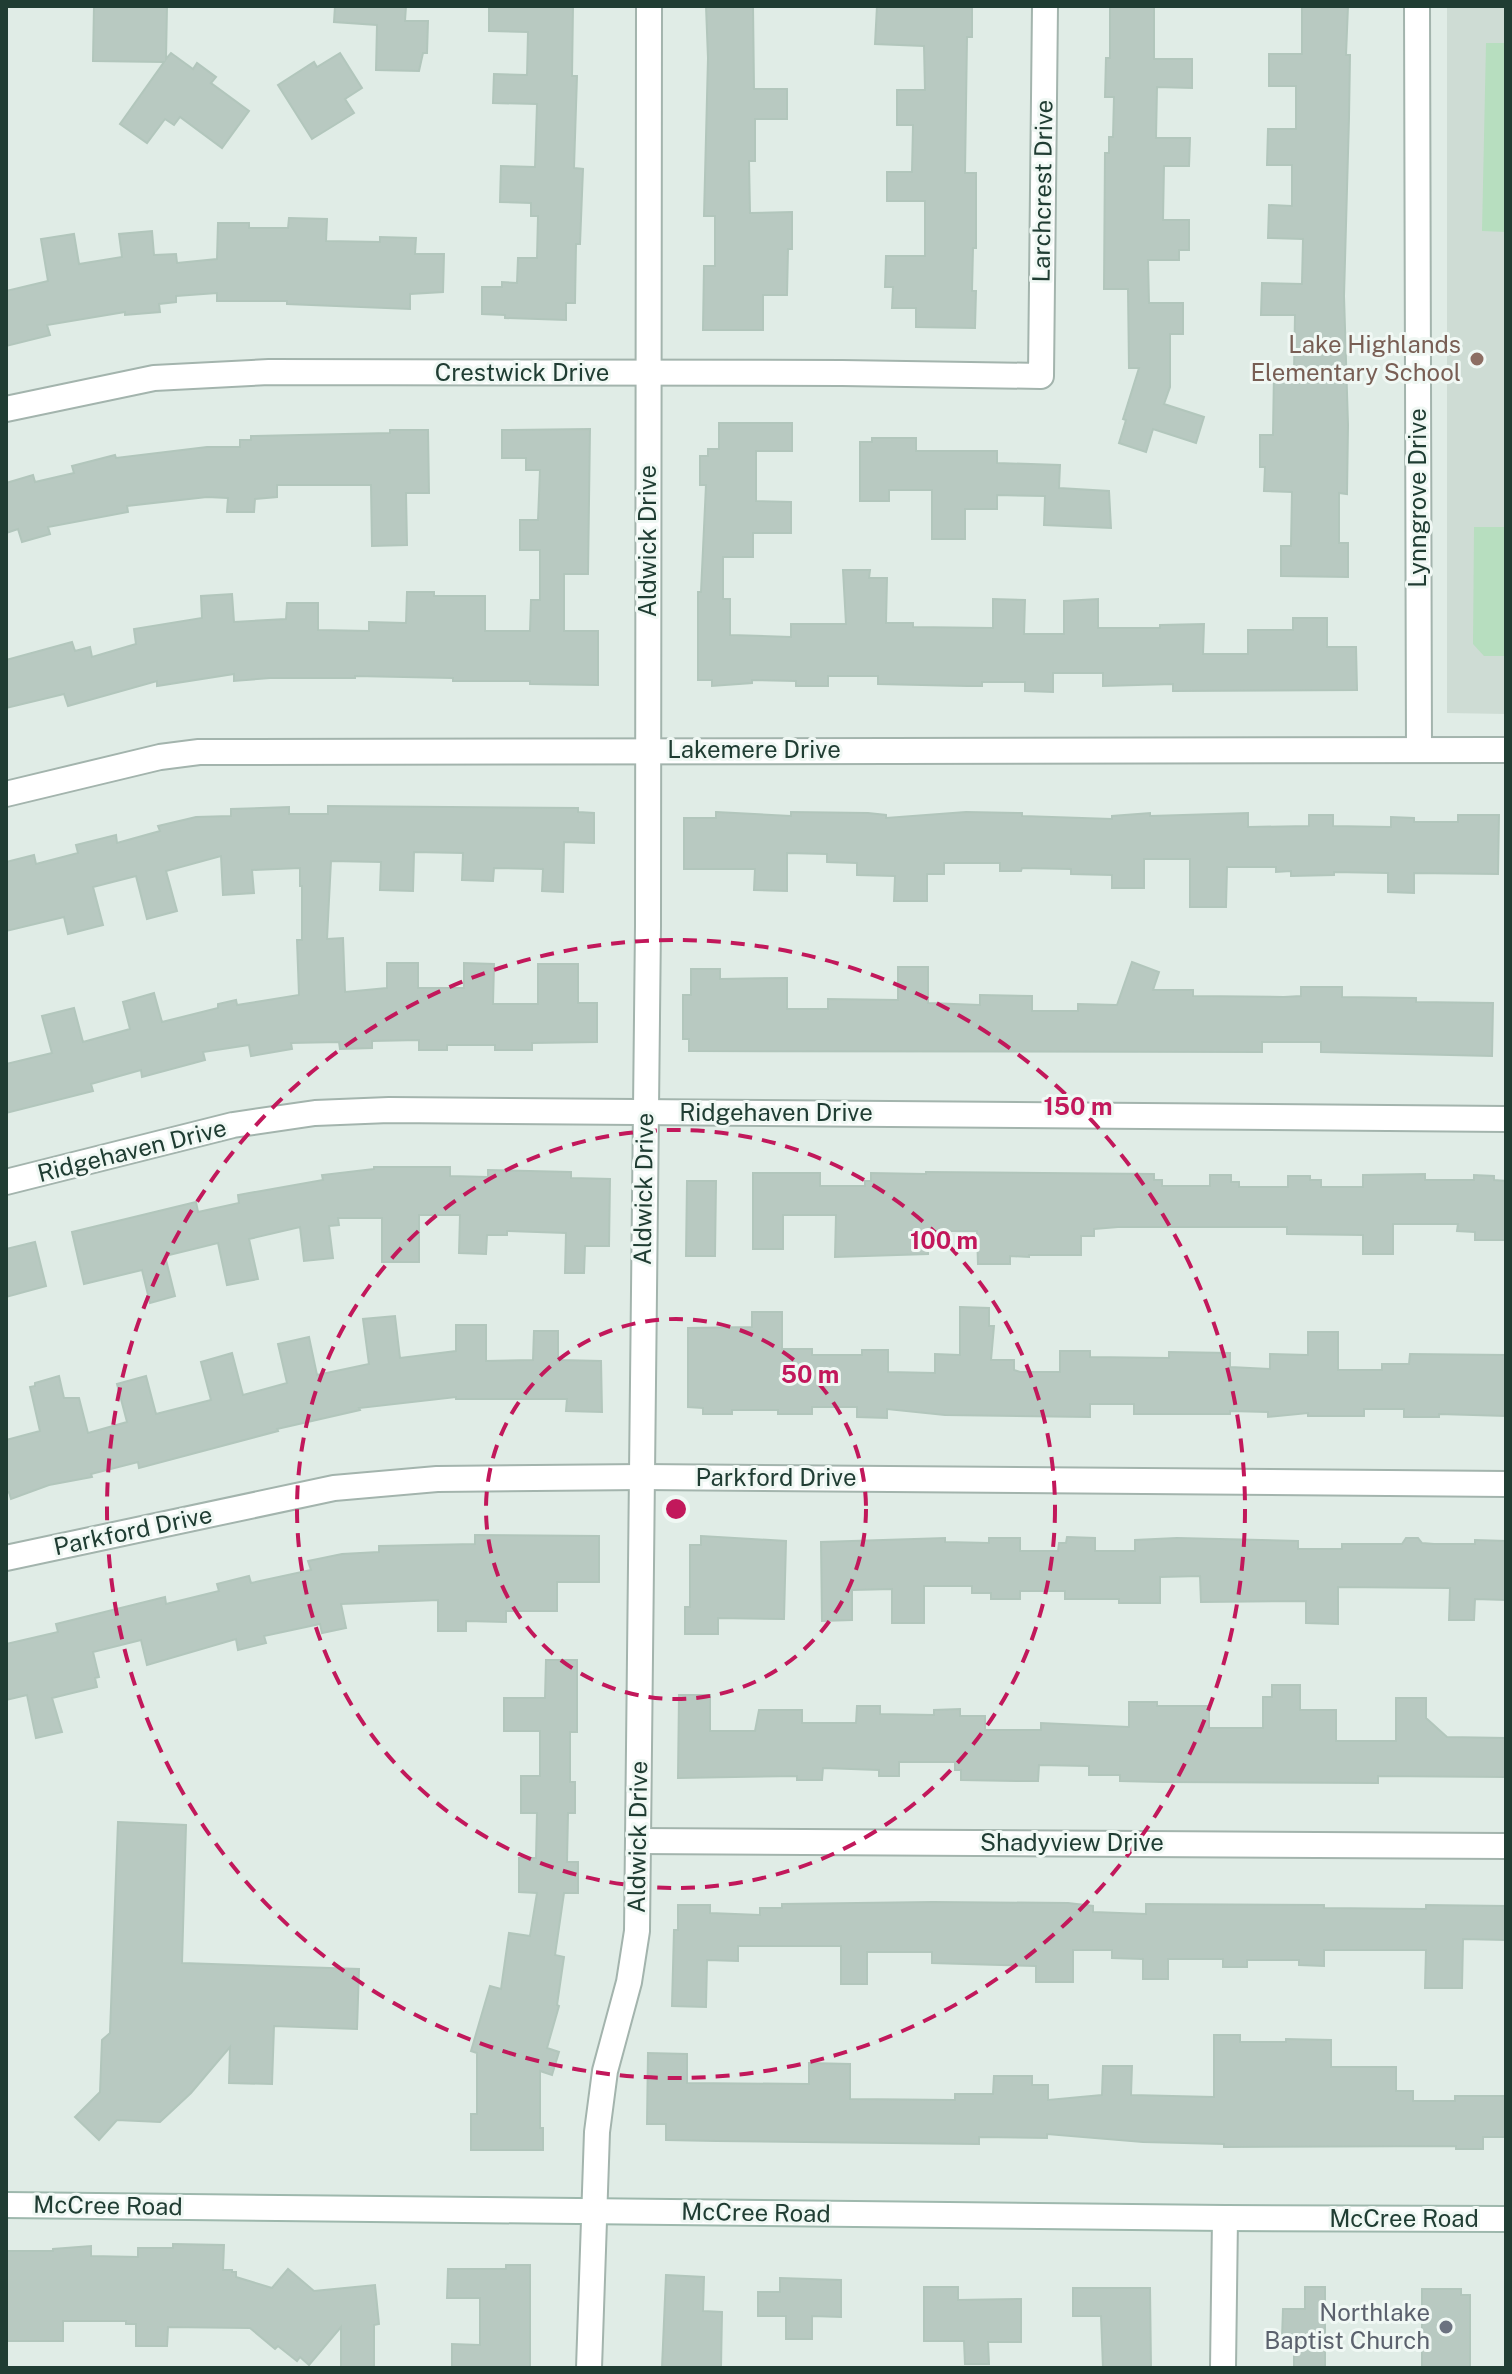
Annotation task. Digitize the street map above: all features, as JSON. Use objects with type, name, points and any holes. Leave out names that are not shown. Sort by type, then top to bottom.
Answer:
[{"type":"street","name":"Aldwick Drive","points":[[589,2368],[597,2132],[605,2071],[629,1982],[637,1931],[649,750],[649,6]]},
{"type":"street","name":"Larchcrest Drive","points":[[1041,376],[1045,6]]},
{"type":"street","name":"Lynngrove Drive","points":[[1417,6],[1419,750]]},
{"type":"street","name":"Crestwick Drive","points":[[6,409],[168,377],[269,372],[1041,376]]},
{"type":"street","name":"Lakemere Drive","points":[[6,794],[160,757],[199,752],[1506,750]]},
{"type":"street","name":"Ridgehaven Drive","points":[[6,1182],[233,1125],[315,1113],[389,1110],[1506,1119]]},
{"type":"street","name":"Parkford Drive","points":[[6,1558],[334,1488],[437,1479],[642,1477],[1506,1484]]},
{"type":"street","name":"Shadyview Drive","points":[[638,1841],[1506,1846]]},
{"type":"street","name":"McCree Road","points":[[6,2205],[1506,2219]]},
{"type":"street","points":[[1223,2368],[1225,2218]]},
{"type":"shaded area","name":"Lake Highlands Elementary School","points":[[1447,6],[1506,6],[1506,714],[1447,713]]},
{"type":"green space","points":[[1486,43],[1506,43],[1506,232],[1482,231]]},
{"type":"green space","points":[[1474,527],[1506,527],[1506,656],[1484,656],[1473,644]]},
{"type":"building","points":[[94,6],[167,6],[166,59],[171,53],[193,69],[197,63],[216,77],[211,83],[249,111],[222,148],[180,117],[174,125],[165,119],[147,143],[120,124],[164,62],[93,61]]},
{"type":"building","points":[[335,6],[406,6],[405,21],[428,21],[427,53],[423,53],[419,71],[376,70],[377,25],[334,22]]},
{"type":"building","points":[[489,6],[573,6],[572,76],[577,76],[574,168],[583,169],[580,244],[576,244],[575,303],[566,303],[566,320],[482,314],[482,287],[502,287],[502,282],[517,283],[518,258],[537,258],[538,216],[531,216],[531,203],[500,202],[501,166],[535,167],[537,104],[493,103],[494,74],[527,75],[528,32],[489,31]]},
{"type":"building","points":[[706,6],[753,6],[754,89],[787,89],[787,119],[755,119],[755,161],[749,161],[750,213],[792,212],[787,295],[763,295],[763,330],[703,330],[704,266],[715,266],[715,216],[704,216],[708,58]]},
{"type":"building","points":[[877,6],[972,6],[972,37],[967,37],[965,173],[976,173],[976,248],[973,248],[972,291],[976,291],[975,328],[916,327],[916,308],[892,308],[893,287],[885,287],[886,256],[925,256],[925,201],[887,201],[887,172],[912,172],[913,125],[897,125],[897,90],[925,90],[924,46],[875,44]]},
{"type":"building","points":[[1110,6],[1154,6],[1154,59],[1192,59],[1192,88],[1157,87],[1156,138],[1190,138],[1189,166],[1164,166],[1163,220],[1189,220],[1189,250],[1179,250],[1179,260],[1148,260],[1149,303],[1183,303],[1183,334],[1170,334],[1170,387],[1164,404],[1204,417],[1196,443],[1153,429],[1146,452],[1119,443],[1139,368],[1129,368],[1128,289],[1104,289],[1105,153],[1109,153],[1109,137],[1113,137],[1114,97],[1105,97],[1106,58],[1110,58]]},
{"type":"building","points":[[1302,6],[1348,6],[1346,55],[1350,55],[1344,296],[1347,494],[1339,493],[1339,543],[1348,543],[1348,577],[1281,576],[1281,546],[1291,546],[1292,492],[1264,491],[1265,467],[1260,467],[1260,435],[1273,435],[1274,372],[1294,372],[1295,315],[1261,315],[1262,283],[1302,284],[1303,239],[1268,238],[1269,205],[1292,206],[1292,165],[1267,165],[1268,129],[1296,129],[1296,86],[1269,86],[1269,54],[1302,54]]},
{"type":"building","points":[[340,53],[362,88],[345,99],[354,113],[312,139],[278,85],[314,62],[317,67]]},
{"type":"building","points":[[289,218],[327,219],[326,241],[380,242],[380,237],[416,238],[415,254],[444,254],[443,292],[410,294],[410,309],[287,304],[287,301],[217,301],[217,293],[176,296],[176,302],[159,304],[160,312],[125,315],[125,312],[47,325],[50,335],[6,346],[6,291],[48,281],[41,239],[74,234],[79,264],[122,257],[119,234],[152,231],[154,255],[176,254],[177,263],[217,259],[218,223],[249,223],[249,228],[288,228]]},
{"type":"building","points":[[719,423],[792,423],[792,451],[756,451],[756,501],[791,502],[791,533],[753,533],[753,557],[723,557],[723,599],[730,599],[730,635],[791,637],[791,624],[846,624],[843,570],[870,570],[869,578],[887,578],[886,623],[913,623],[913,627],[993,628],[993,599],[1025,600],[1024,634],[1064,634],[1064,601],[1098,599],[1098,628],[1204,624],[1203,654],[1248,654],[1248,630],[1293,630],[1293,618],[1327,618],[1327,647],[1356,647],[1357,690],[1173,691],[1173,684],[1103,686],[1103,673],[1053,673],[1053,692],[1025,691],[1025,682],[982,682],[982,686],[878,684],[878,676],[828,676],[828,686],[796,686],[796,681],[752,680],[752,683],[712,686],[712,680],[698,680],[698,592],[701,592],[706,485],[700,485],[700,456],[708,456],[708,449],[719,449]]},
{"type":"building","points":[[590,429],[588,574],[564,574],[564,631],[598,631],[598,685],[355,676],[234,681],[234,674],[157,686],[157,681],[68,706],[64,694],[6,708],[6,660],[72,642],[75,651],[90,647],[92,657],[136,644],[134,629],[202,618],[201,596],[232,594],[234,622],[286,619],[287,603],[318,603],[318,630],[369,631],[369,622],[406,623],[407,592],[434,592],[434,596],[485,596],[485,631],[530,631],[531,600],[540,600],[540,550],[520,550],[520,520],[538,520],[540,470],[526,470],[526,458],[502,458],[502,430]]},
{"type":"building","points":[[390,430],[428,430],[429,493],[406,493],[407,545],[372,546],[371,485],[277,485],[277,497],[255,499],[254,512],[227,512],[228,498],[207,497],[127,506],[128,512],[48,527],[50,534],[22,542],[18,529],[6,533],[6,483],[33,475],[35,482],[74,473],[72,466],[115,455],[116,458],[207,447],[240,447],[240,440],[251,440],[251,436],[390,433]]},
{"type":"building","points":[[872,438],[916,438],[916,451],[997,451],[997,463],[1060,465],[1059,488],[1109,491],[1111,528],[1044,525],[1045,496],[997,495],[997,509],[965,509],[965,539],[932,539],[932,490],[889,490],[889,501],[860,501],[860,442],[872,442]]},
{"type":"building","points":[[328,806],[578,808],[578,812],[594,813],[594,843],[564,842],[563,892],[542,891],[543,869],[494,868],[493,881],[462,880],[463,853],[414,852],[413,891],[380,890],[381,862],[331,861],[327,939],[343,938],[345,992],[387,988],[387,963],[418,963],[418,988],[464,988],[464,963],[494,964],[493,1004],[538,1004],[538,964],[578,964],[578,1003],[597,1003],[597,1042],[532,1043],[532,1050],[495,1050],[495,1045],[447,1045],[447,1050],[419,1050],[419,1040],[372,1041],[372,1048],[340,1049],[339,1042],[291,1043],[292,1049],[251,1056],[249,1045],[203,1052],[205,1060],[142,1077],[141,1070],[91,1084],[93,1091],[6,1113],[6,1064],[52,1053],[42,1016],[74,1008],[83,1042],[130,1029],[123,1002],[154,993],[162,1022],[218,1008],[218,1004],[236,1000],[237,1005],[299,995],[297,940],[302,940],[302,886],[300,868],[252,870],[254,893],[223,895],[221,856],[166,871],[177,911],[147,919],[136,876],[93,887],[103,925],[68,934],[64,917],[6,931],[6,862],[34,855],[36,864],[78,853],[76,845],[116,835],[117,843],[160,831],[158,826],[196,817],[231,816],[231,809],[289,807],[289,814],[328,814]]},
{"type":"building","points":[[716,812],[791,816],[791,812],[868,813],[886,815],[886,818],[966,812],[1112,819],[1112,816],[1150,813],[1150,816],[1248,813],[1248,827],[1309,826],[1309,815],[1333,815],[1333,826],[1391,827],[1391,817],[1414,818],[1414,822],[1458,822],[1458,815],[1499,815],[1498,874],[1414,873],[1414,893],[1388,892],[1388,873],[1334,872],[1334,875],[1291,876],[1291,871],[1276,872],[1276,867],[1227,867],[1226,907],[1190,907],[1190,859],[1144,859],[1144,888],[1112,888],[1112,875],[1071,874],[1071,869],[1000,871],[1000,863],[944,863],[944,874],[927,874],[927,901],[894,901],[895,876],[857,875],[857,863],[827,862],[827,854],[787,853],[787,891],[754,890],[755,869],[684,869],[684,818],[716,818]]},
{"type":"building","points":[[1132,962],[1159,972],[1153,990],[1193,990],[1193,996],[1301,996],[1301,987],[1342,987],[1342,997],[1493,1003],[1492,1056],[1321,1052],[1321,1042],[1262,1042],[1262,1052],[689,1051],[689,1039],[683,1039],[683,995],[691,995],[691,969],[720,969],[720,979],[787,978],[787,1009],[828,1009],[828,999],[898,1000],[898,967],[928,967],[928,1003],[980,1005],[980,995],[1032,996],[1032,1011],[1078,1011],[1078,1004],[1117,1005]]},
{"type":"building","points":[[374,1167],[450,1167],[450,1176],[488,1177],[488,1170],[571,1172],[571,1178],[610,1179],[609,1246],[585,1246],[584,1273],[565,1273],[566,1233],[507,1231],[507,1235],[487,1235],[486,1254],[459,1253],[460,1215],[419,1215],[419,1262],[382,1262],[382,1218],[338,1218],[339,1225],[329,1226],[333,1258],[304,1261],[300,1227],[249,1239],[258,1279],[227,1285],[218,1243],[165,1256],[175,1296],[150,1303],[142,1270],[84,1284],[72,1232],[196,1202],[198,1212],[239,1203],[238,1195],[323,1180],[322,1175]]},
{"type":"building","points":[[753,1173],[820,1173],[820,1186],[865,1186],[865,1181],[871,1181],[871,1173],[1154,1174],[1154,1180],[1162,1180],[1162,1186],[1210,1186],[1210,1175],[1231,1175],[1231,1182],[1239,1182],[1239,1187],[1288,1187],[1288,1176],[1310,1176],[1310,1180],[1321,1180],[1321,1187],[1363,1187],[1363,1175],[1425,1174],[1425,1180],[1474,1180],[1474,1175],[1494,1176],[1494,1180],[1506,1181],[1506,1240],[1475,1240],[1475,1232],[1457,1231],[1458,1224],[1393,1224],[1393,1254],[1363,1254],[1363,1235],[1287,1234],[1287,1227],[1118,1227],[1094,1229],[1094,1236],[1081,1236],[1081,1255],[1010,1256],[1010,1264],[978,1264],[977,1231],[928,1231],[928,1254],[835,1257],[836,1215],[783,1215],[783,1249],[753,1249]]},
{"type":"building","points":[[687,1181],[716,1181],[715,1256],[686,1256]]},
{"type":"building","points":[[35,1242],[46,1286],[6,1297],[6,1249]]},
{"type":"building","points":[[960,1307],[989,1308],[989,1326],[994,1326],[991,1360],[1014,1360],[1014,1370],[1020,1372],[1060,1372],[1060,1351],[1090,1351],[1090,1357],[1169,1358],[1169,1352],[1230,1353],[1230,1367],[1270,1369],[1270,1354],[1308,1355],[1308,1332],[1338,1332],[1338,1370],[1382,1370],[1382,1364],[1409,1364],[1410,1354],[1506,1355],[1506,1416],[1439,1414],[1439,1417],[1404,1417],[1404,1409],[1364,1409],[1364,1416],[1308,1416],[1308,1413],[1268,1417],[1268,1412],[1230,1411],[1230,1414],[1134,1414],[1134,1404],[1090,1404],[1090,1417],[945,1415],[887,1409],[887,1418],[857,1417],[857,1407],[812,1407],[812,1414],[732,1410],[732,1414],[703,1414],[703,1408],[688,1407],[688,1328],[752,1327],[752,1312],[782,1312],[782,1349],[812,1349],[812,1355],[862,1355],[862,1350],[888,1350],[888,1372],[935,1373],[935,1354],[960,1355]]},
{"type":"building","points":[[395,1316],[400,1358],[456,1351],[456,1325],[486,1325],[486,1361],[533,1360],[534,1331],[558,1331],[558,1360],[601,1361],[602,1412],[566,1411],[567,1399],[456,1397],[359,1408],[139,1468],[138,1462],[91,1474],[92,1477],[49,1485],[11,1499],[9,1492],[6,1493],[6,1440],[40,1431],[30,1387],[35,1383],[59,1376],[64,1398],[79,1398],[88,1433],[127,1422],[117,1384],[146,1376],[156,1414],[211,1400],[201,1362],[232,1353],[243,1395],[287,1383],[278,1344],[309,1337],[317,1375],[369,1364],[363,1319]]},
{"type":"building","points":[[475,1535],[599,1536],[599,1582],[557,1582],[557,1611],[506,1611],[506,1622],[466,1621],[466,1631],[438,1631],[438,1600],[341,1604],[346,1628],[322,1633],[320,1624],[264,1636],[266,1643],[238,1650],[236,1639],[147,1665],[141,1640],[93,1652],[99,1677],[95,1678],[97,1687],[52,1698],[62,1732],[36,1738],[27,1695],[6,1700],[6,1644],[58,1632],[56,1624],[165,1597],[166,1604],[219,1591],[217,1584],[249,1576],[251,1583],[311,1570],[308,1561],[342,1554],[379,1552],[379,1546],[475,1544]]},
{"type":"building","points":[[701,1536],[786,1541],[784,1619],[718,1618],[718,1634],[685,1634],[685,1607],[690,1607],[690,1545],[701,1545]]},
{"type":"building","points":[[1067,1537],[1095,1538],[1095,1551],[1135,1551],[1135,1540],[1177,1538],[1298,1541],[1298,1549],[1342,1549],[1342,1544],[1402,1544],[1406,1538],[1418,1538],[1422,1543],[1434,1544],[1506,1541],[1506,1600],[1475,1599],[1474,1620],[1449,1620],[1450,1588],[1338,1587],[1338,1624],[1306,1623],[1306,1601],[1201,1602],[1200,1576],[1160,1577],[1160,1603],[1065,1599],[1065,1591],[1020,1591],[1020,1599],[991,1599],[991,1593],[972,1593],[972,1586],[924,1586],[924,1623],[892,1623],[892,1589],[852,1590],[852,1620],[822,1621],[821,1542],[945,1538],[945,1542],[989,1543],[989,1538],[1020,1538],[1020,1551],[1058,1551],[1059,1543],[1066,1543]]},
{"type":"building","points":[[546,1660],[577,1660],[577,1732],[570,1732],[570,1782],[575,1782],[575,1813],[568,1813],[567,1862],[578,1862],[578,1893],[564,1893],[555,1955],[564,1957],[559,2006],[547,2048],[559,2052],[552,2075],[540,2071],[543,2150],[471,2150],[471,2114],[477,2114],[477,2053],[471,2051],[490,1986],[501,1989],[509,1933],[530,1936],[537,1893],[519,1892],[519,1858],[536,1858],[537,1813],[521,1813],[521,1776],[540,1776],[540,1731],[504,1731],[504,1698],[545,1698]]},
{"type":"building","points":[[1272,1685],[1300,1685],[1300,1710],[1336,1710],[1336,1741],[1396,1741],[1396,1698],[1426,1698],[1426,1718],[1447,1737],[1506,1738],[1506,1777],[1378,1776],[1378,1783],[1120,1781],[1120,1775],[1089,1775],[1089,1766],[1039,1765],[1038,1781],[961,1780],[961,1770],[955,1770],[955,1762],[899,1762],[899,1776],[879,1776],[879,1770],[823,1768],[822,1780],[797,1780],[797,1776],[678,1778],[679,1695],[710,1695],[710,1731],[755,1731],[759,1710],[802,1710],[802,1723],[856,1723],[857,1706],[880,1706],[880,1714],[934,1715],[934,1710],[960,1709],[960,1716],[985,1716],[985,1730],[1041,1730],[1041,1723],[1129,1727],[1129,1702],[1157,1702],[1157,1706],[1209,1706],[1209,1728],[1263,1728],[1263,1697],[1272,1697]]},
{"type":"building","points":[[118,1822],[186,1825],[182,1963],[359,1969],[357,2029],[274,2026],[272,2084],[229,2083],[230,2047],[191,2093],[160,2122],[117,2120],[99,2140],[75,2117],[100,2092],[102,2040],[110,2033]]},
{"type":"building","points":[[1068,1903],[1093,1906],[1093,1912],[1146,1914],[1146,1904],[1426,1909],[1426,1905],[1506,1906],[1506,1940],[1463,1939],[1462,1988],[1425,1988],[1426,1950],[1324,1950],[1324,1966],[1299,1965],[1299,1960],[1247,1960],[1247,1967],[1223,1967],[1223,1959],[1168,1959],[1168,1979],[1143,1979],[1143,1959],[1112,1958],[1112,1950],[1073,1950],[1073,1982],[1036,1982],[1036,1966],[932,1963],[932,1952],[867,1952],[867,1984],[841,1984],[841,1946],[738,1946],[738,1961],[707,1960],[706,2007],[672,2006],[674,1930],[678,1930],[678,1905],[710,1905],[710,1913],[760,1915],[760,1908],[782,1908],[782,1904]]},
{"type":"building","points":[[1214,2035],[1240,2035],[1240,2042],[1331,2040],[1331,2067],[1396,2067],[1396,2091],[1413,2091],[1413,2101],[1455,2101],[1455,2096],[1506,2096],[1506,2137],[1483,2137],[1483,2149],[1456,2149],[1456,2146],[1224,2147],[1224,2144],[1143,2142],[1047,2134],[1047,2138],[979,2137],[979,2144],[716,2141],[666,2140],[666,2124],[647,2124],[648,2053],[687,2054],[687,2083],[809,2084],[809,2063],[850,2064],[850,2099],[955,2100],[955,2094],[993,2094],[994,2076],[1032,2076],[1032,2085],[1048,2085],[1048,2100],[1102,2095],[1103,2066],[1132,2066],[1131,2095],[1214,2097]]},
{"type":"building","points":[[173,2244],[224,2245],[223,2270],[232,2270],[236,2272],[236,2277],[272,2288],[288,2269],[314,2291],[375,2285],[379,2324],[374,2325],[374,2368],[341,2368],[341,2327],[309,2365],[300,2357],[297,2361],[278,2346],[275,2349],[250,2328],[168,2327],[167,2346],[136,2346],[136,2324],[126,2324],[126,2321],[63,2321],[63,2341],[6,2341],[6,2251],[53,2251],[91,2246],[91,2256],[138,2257],[138,2248],[173,2248]]},
{"type":"building","points":[[506,2265],[530,2265],[530,2368],[452,2368],[452,2344],[480,2345],[480,2298],[447,2298],[448,2269],[506,2269]]},
{"type":"building","points":[[666,2275],[704,2277],[703,2311],[722,2312],[721,2368],[662,2368]]},
{"type":"building","points":[[780,2278],[841,2280],[841,2317],[812,2316],[812,2339],[786,2339],[786,2316],[758,2316],[758,2292],[780,2292]]},
{"type":"building","points":[[924,2287],[958,2287],[958,2300],[1021,2299],[1021,2342],[988,2342],[989,2364],[965,2364],[964,2341],[924,2341]]},
{"type":"building","points":[[1305,2287],[1325,2287],[1325,2368],[1294,2368],[1294,2339],[1282,2339],[1283,2309],[1305,2309]]},
{"type":"building","points":[[1073,2288],[1150,2288],[1151,2368],[1103,2368],[1101,2316],[1073,2316]]},
{"type":"building","name":"Northlake Baptist Church","points":[[1422,2289],[1461,2289],[1461,2295],[1470,2295],[1470,2368],[1422,2368]]},
{"type":"place","name":"Lake Highlands Elementary School","points":[[1477,359]]},
{"type":"place","name":"Northlake Baptist Church","points":[[1446,2327]]}]
